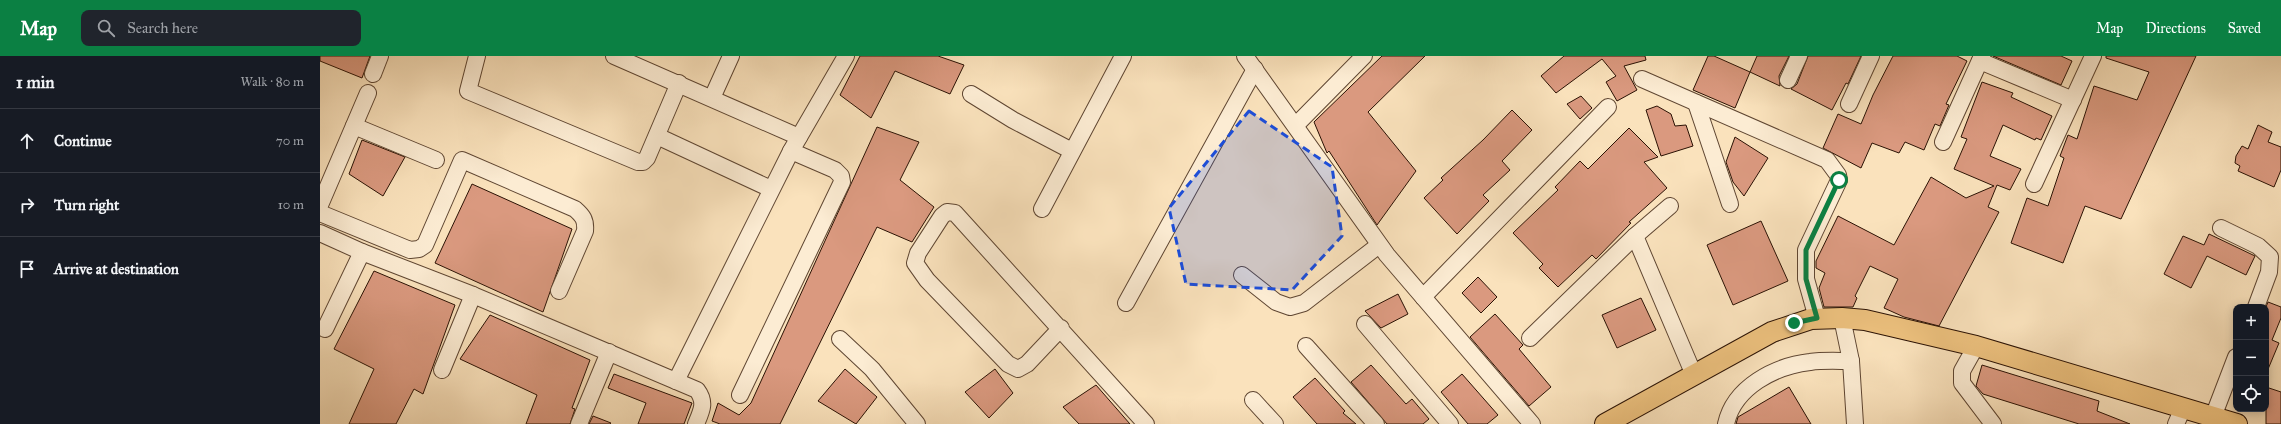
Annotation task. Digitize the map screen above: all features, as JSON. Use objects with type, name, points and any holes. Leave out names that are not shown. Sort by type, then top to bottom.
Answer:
[{"type":"main road","points":[[1605,424],[1772,332],[1794,323],[1817,318],[1865,320],[1976,346],[2179,416],[2213,417],[2237,424]]},
{"type":"street","points":[[373,74],[380,56]]},
{"type":"street","points":[[477,56],[468,91],[638,162],[643,162],[647,158],[680,83]]},
{"type":"street","points":[[614,56],[680,83],[799,137]]},
{"type":"street","points":[[712,98],[731,56]]},
{"type":"street","points":[[676,381],[790,151],[846,56]]},
{"type":"street","points":[[1042,209],[1123,56]]},
{"type":"street","points":[[1245,56],[1296,125],[1379,245],[1532,424]]},
{"type":"street","points":[[1296,125],[1364,56]]},
{"type":"street","points":[[1788,80],[1799,56]]},
{"type":"street","points":[[1849,104],[1870,56]]},
{"type":"street","points":[[2034,184],[2092,56]]},
{"type":"street","points":[[1943,142],[1981,59],[2073,100]]},
{"type":"street","points":[[1126,302],[1255,69]]},
{"type":"street","points":[[1642,79],[1827,160],[1838,175],[1839,180],[1806,250],[1806,279],[1817,318]]},
{"type":"street","points":[[320,205],[368,93]]},
{"type":"street","points":[[971,94],[1013,120],[1072,151]]},
{"type":"street","points":[[1696,103],[1730,204]]},
{"type":"street","points":[[1423,297],[1608,108]]},
{"type":"street","points":[[354,126],[436,160]]},
{"type":"street","points":[[657,136],[771,189]]},
{"type":"street","points":[[740,395],[842,182],[841,176],[835,170],[790,151]]},
{"type":"street","points":[[320,214],[410,250],[418,250],[426,246],[462,160],[575,209],[582,215],[586,222],[585,231],[559,291]]},
{"type":"street","points":[[1530,338],[1635,236],[1670,206]]},
{"type":"street","points":[[1061,328],[1027,364],[1018,368],[1008,364],[927,280],[915,263],[918,253],[942,216],[947,212],[955,214],[1061,328],[1146,424]]},
{"type":"street","points":[[2221,228],[2258,246],[2270,257],[2269,272],[2257,304]]},
{"type":"street","points":[[320,233],[362,252],[473,295],[696,390],[702,397],[704,405],[696,424]]},
{"type":"street","points":[[1635,236],[1694,375]]},
{"type":"street","points":[[1242,275],[1276,302],[1290,307],[1304,303],[1379,245]]},
{"type":"street","points":[[325,329],[362,252]]},
{"type":"street","points":[[442,370],[473,295]]},
{"type":"street","points":[[1842,318],[1851,361],[1855,424]]},
{"type":"street","points":[[1365,324],[1450,424]]},
{"type":"street","points":[[840,339],[872,369],[917,424]]},
{"type":"street","points":[[1306,346],[1376,424]]},
{"type":"street","points":[[1976,346],[1962,371],[1962,383],[1993,424]]},
{"type":"street","points":[[580,424],[609,352]]},
{"type":"street","points":[[1726,424],[1728,413],[1743,390],[1775,371],[1810,362],[1851,361]]},
{"type":"street","points":[[2213,417],[2233,365]]},
{"type":"street","points":[[1253,400],[1276,424]]},
{"type":"highlighted area","points":[[1249,111],[1332,167],[1342,236],[1292,290],[1186,284],[1169,208]]},
{"type":"building","points":[[320,56],[370,56],[362,78],[320,61]]},
{"type":"building","points":[[860,56],[938,56],[964,65],[950,94],[895,71],[871,118],[840,95]]},
{"type":"building","points":[[1382,56],[1425,56],[1368,112],[1416,171],[1377,225],[1329,151],[1327,153],[1314,122]]},
{"type":"building","points":[[1564,56],[1645,56],[1646,60],[1624,66],[1637,90],[1617,101],[1606,82],[1616,76],[1602,59],[1556,93],[1541,76]]},
{"type":"building","points":[[1708,56],[1714,56],[1750,72],[1735,108],[1693,90]]},
{"type":"building","points":[[1757,56],[1789,56],[1779,76],[1780,86],[1750,72]]},
{"type":"building","points":[[1808,56],[1861,56],[1848,84],[1846,83],[1832,110],[1791,89],[1797,84]]},
{"type":"building","points":[[1893,56],[1957,56],[1967,61],[1946,104],[1949,105],[1940,126],[1935,124],[1924,150],[1905,142],[1899,153],[1872,143],[1861,168],[1823,148],[1838,114],[1861,124],[1873,95]]},
{"type":"building","points":[[1993,56],[2061,56],[2072,61],[2061,85]]},
{"type":"building","points":[[2106,56],[2196,56],[2121,219],[2085,206],[2063,263],[2011,243],[2027,198],[2048,206],[2064,158],[2060,156],[2068,135],[2077,139],[2094,86],[2137,100],[2149,72],[2106,58]]},
{"type":"building","points":[[1982,82],[2013,93],[2011,97],[2052,116],[2041,140],[2036,138],[2035,140],[2003,125],[1990,156],[2021,169],[2010,190],[1997,185],[1988,207],[1999,212],[1939,326],[1904,317],[1884,308],[1898,279],[1870,266],[1855,296],[1857,298],[1853,307],[1824,307],[1819,288],[1825,273],[1816,268],[1816,261],[1838,216],[1894,245],[1931,177],[1966,198],[1994,186],[1954,169],[1967,139],[1961,137]]},
{"type":"building","points":[[1581,96],[1592,108],[1580,119],[1567,104]]},
{"type":"building","points":[[1657,106],[1671,114],[1675,126],[1686,125],[1693,146],[1661,156],[1646,110]]},
{"type":"building","points":[[1512,110],[1532,130],[1502,161],[1510,170],[1483,195],[1489,201],[1457,234],[1424,198],[1443,180],[1441,178],[1483,140]]},
{"type":"building","points":[[2258,125],[2272,132],[2268,142],[2281,147],[2281,170],[2274,187],[2238,171],[2240,166],[2235,163],[2236,156],[2242,146],[2248,149]]},
{"type":"building","points":[[877,127],[919,142],[900,180],[934,207],[912,242],[877,227],[780,424],[720,424],[712,421],[718,403],[739,415],[751,403]]},
{"type":"building","points":[[1629,128],[1658,157],[1644,162],[1667,188],[1629,222],[1631,223],[1596,259],[1592,255],[1558,287],[1539,268],[1543,264],[1513,233],[1558,190],[1555,187],[1580,161],[1588,169]]},
{"type":"building","points":[[1735,137],[1768,158],[1744,196],[1733,182],[1726,162]]},
{"type":"building","points":[[362,140],[405,157],[383,196],[349,174]]},
{"type":"building","points":[[472,184],[572,229],[543,312],[435,263]]},
{"type":"building","points":[[1761,221],[1788,281],[1733,305],[1707,245]]},
{"type":"building","points":[[2209,234],[2255,256],[2246,275],[2207,256],[2191,288],[2164,274],[2183,236],[2204,245]]},
{"type":"building","points":[[374,271],[455,305],[423,394],[414,389],[396,424],[349,424],[374,369],[334,349]]},
{"type":"building","points":[[1478,277],[1497,297],[1481,313],[1462,293]]},
{"type":"building","points":[[1398,294],[1408,314],[1381,328],[1365,311]]},
{"type":"building","points":[[1641,298],[1656,330],[1617,348],[1602,315]]},
{"type":"building","points":[[2268,302],[2281,307],[2281,318],[2272,340],[2279,343],[2269,367],[2269,304],[2267,304]]},
{"type":"building","points":[[1495,314],[1523,345],[1519,349],[1551,387],[1529,406],[1470,337]]},
{"type":"building","points":[[490,315],[590,360],[572,408],[575,409],[570,424],[526,424],[537,395],[460,359]]},
{"type":"building","points":[[1371,365],[1406,404],[1412,399],[1429,419],[1423,424],[1387,424],[1351,382]]},
{"type":"building","points":[[1982,365],[2099,401],[2097,411],[2130,424],[2079,424],[1983,394],[1976,386]]},
{"type":"building","points":[[845,369],[877,397],[856,424],[818,401]]},
{"type":"building","points":[[995,369],[1013,393],[989,418],[965,392]]},
{"type":"building","points":[[614,374],[692,403],[684,424],[638,424],[646,403],[608,388]]},
{"type":"building","points":[[1462,374],[1498,415],[1487,424],[1468,424],[1441,392]]},
{"type":"building","points":[[1315,378],[1345,411],[1343,413],[1356,424],[1317,424],[1293,397]]},
{"type":"building","points":[[1096,385],[1130,424],[1079,424],[1063,407]]},
{"type":"building","points":[[1789,387],[1811,424],[1736,424],[1738,417]]},
{"type":"building","points":[[2269,388],[2281,392],[2281,424],[2266,424],[2266,412],[2269,412]]},
{"type":"building","points":[[593,416],[611,423],[589,424]]},
{"type":"route","points":[[1794,323],[1817,318],[1806,279],[1806,250],[1839,180]]}]
